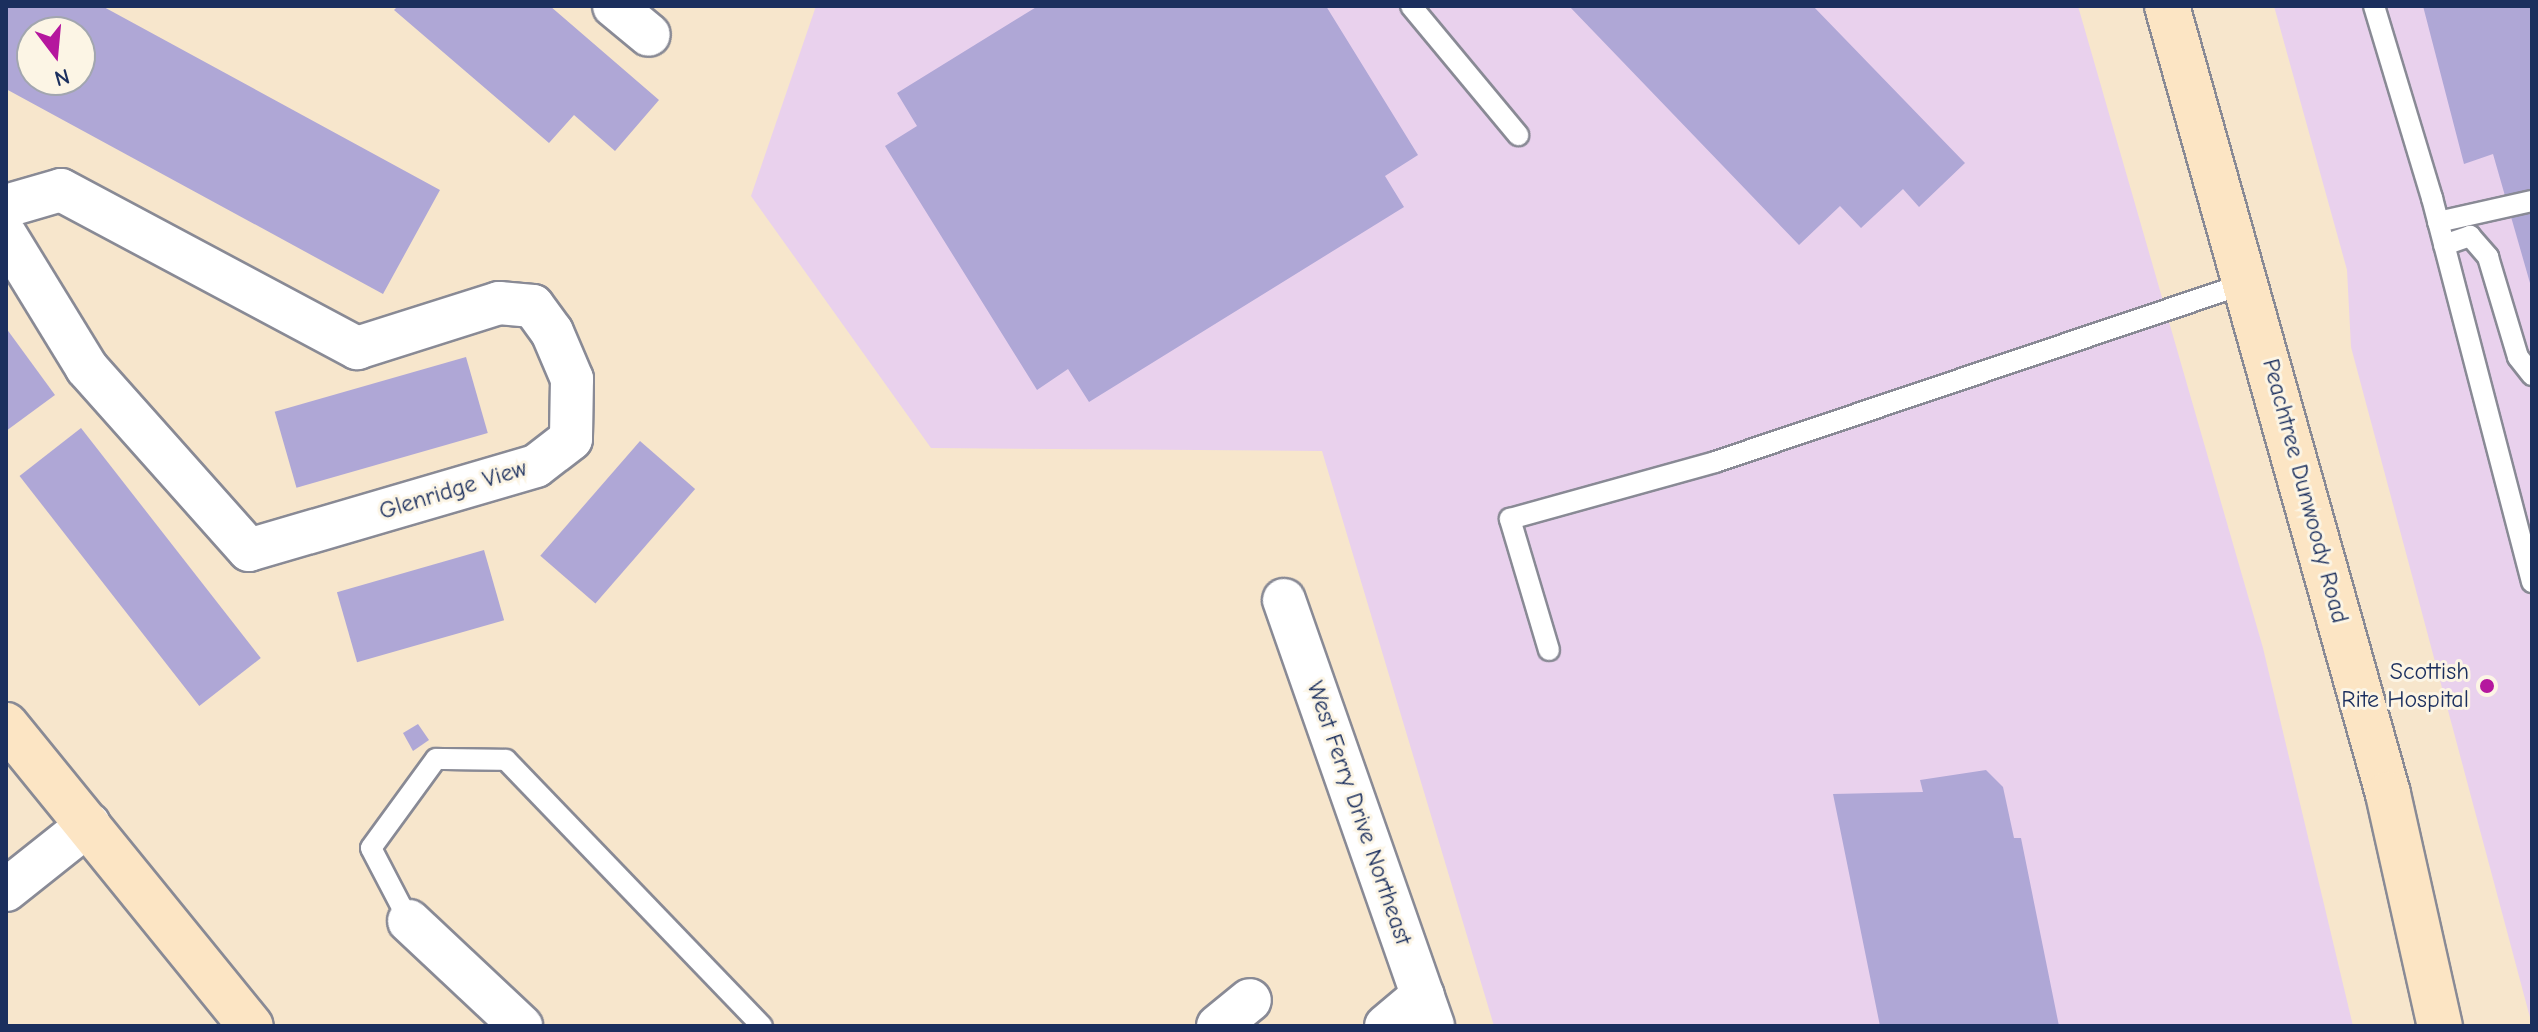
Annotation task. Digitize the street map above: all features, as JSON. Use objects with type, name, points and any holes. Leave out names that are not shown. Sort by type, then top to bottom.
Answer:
[{"type":"main road","name":"Peachtree Dunwoody Road","points":[[2167,6],[2388,794],[2440,1026]]},
{"type":"main road","points":[[6,725],[251,1026]]},
{"type":"street","points":[[614,6],[649,35]]},
{"type":"street","name":"Glenridge View","points":[[6,206],[61,190],[357,348],[499,303],[533,306],[552,332],[572,379],[571,439],[536,466],[249,550],[87,368],[6,236]]},
{"type":"street","name":"West Ferry Drive Northeast","points":[[1284,600],[1428,1011]]},
{"type":"street","points":[[6,890],[89,824]]},
{"type":"street","points":[[409,921],[521,1026]]},
{"type":"street","points":[[1218,1026],[1250,1000]]},
{"type":"street","points":[[1386,1026],[1428,1011]]},
{"type":"lane","points":[[1411,6],[1518,135]]},
{"type":"lane","points":[[2374,6],[2438,222],[2532,582]]},
{"type":"lane","points":[[2438,222],[2532,201]]},
{"type":"lane","points":[[2444,245],[2470,236],[2488,257],[2518,357],[2532,375]]},
{"type":"lane","points":[[1549,650],[1510,519],[1715,462],[2247,283]]},
{"type":"lane","points":[[409,921],[371,848],[436,759],[506,760],[762,1026]]},
{"type":"shaded area","points":[[816,6],[2078,6],[2263,648],[2353,1026],[1494,1026],[1322,451],[931,448],[751,196]]},
{"type":"shaded area","name":"Scottish Rite Hospital","points":[[2274,6],[2532,6],[2532,1025],[2351,347],[2347,270]]},
{"type":"building","points":[[6,6],[102,6],[440,190],[383,294],[19,96],[96,96],[96,16],[16,16],[16,94],[6,89]]},
{"type":"building","points":[[398,6],[550,6],[659,100],[615,151],[574,115],[549,143],[394,10]]},
{"type":"building","points":[[1038,6],[1326,6],[1418,155],[1385,176],[1404,207],[1089,402],[1068,369],[1037,390],[885,146],[917,126],[897,93]]},
{"type":"building","points":[[1569,6],[1813,6],[1965,163],[1919,207],[1903,189],[1861,228],[1840,206],[1799,245]]},
{"type":"building","points":[[2423,6],[2532,6],[2532,290],[2493,154],[2464,164]]},
{"type":"building","points":[[6,328],[55,395],[6,431]]},
{"type":"building","points":[[466,357],[488,433],[296,488],[275,412]]},
{"type":"building","points":[[81,428],[261,658],[199,706],[20,476]]},
{"type":"building","points":[[640,441],[695,489],[595,604],[540,556]]},
{"type":"building","points":[[484,550],[504,620],[357,662],[337,592]]},
{"type":"building","points":[[418,724],[429,740],[413,751],[403,733]]},
{"type":"building","points":[[1986,770],[2003,787],[2014,838],[2021,838],[2059,1026],[1880,1026],[1833,794],[1923,792],[1920,780]]},
{"type":"place","name":"Scottish Rite Hospital","points":[[2487,686]]}]
